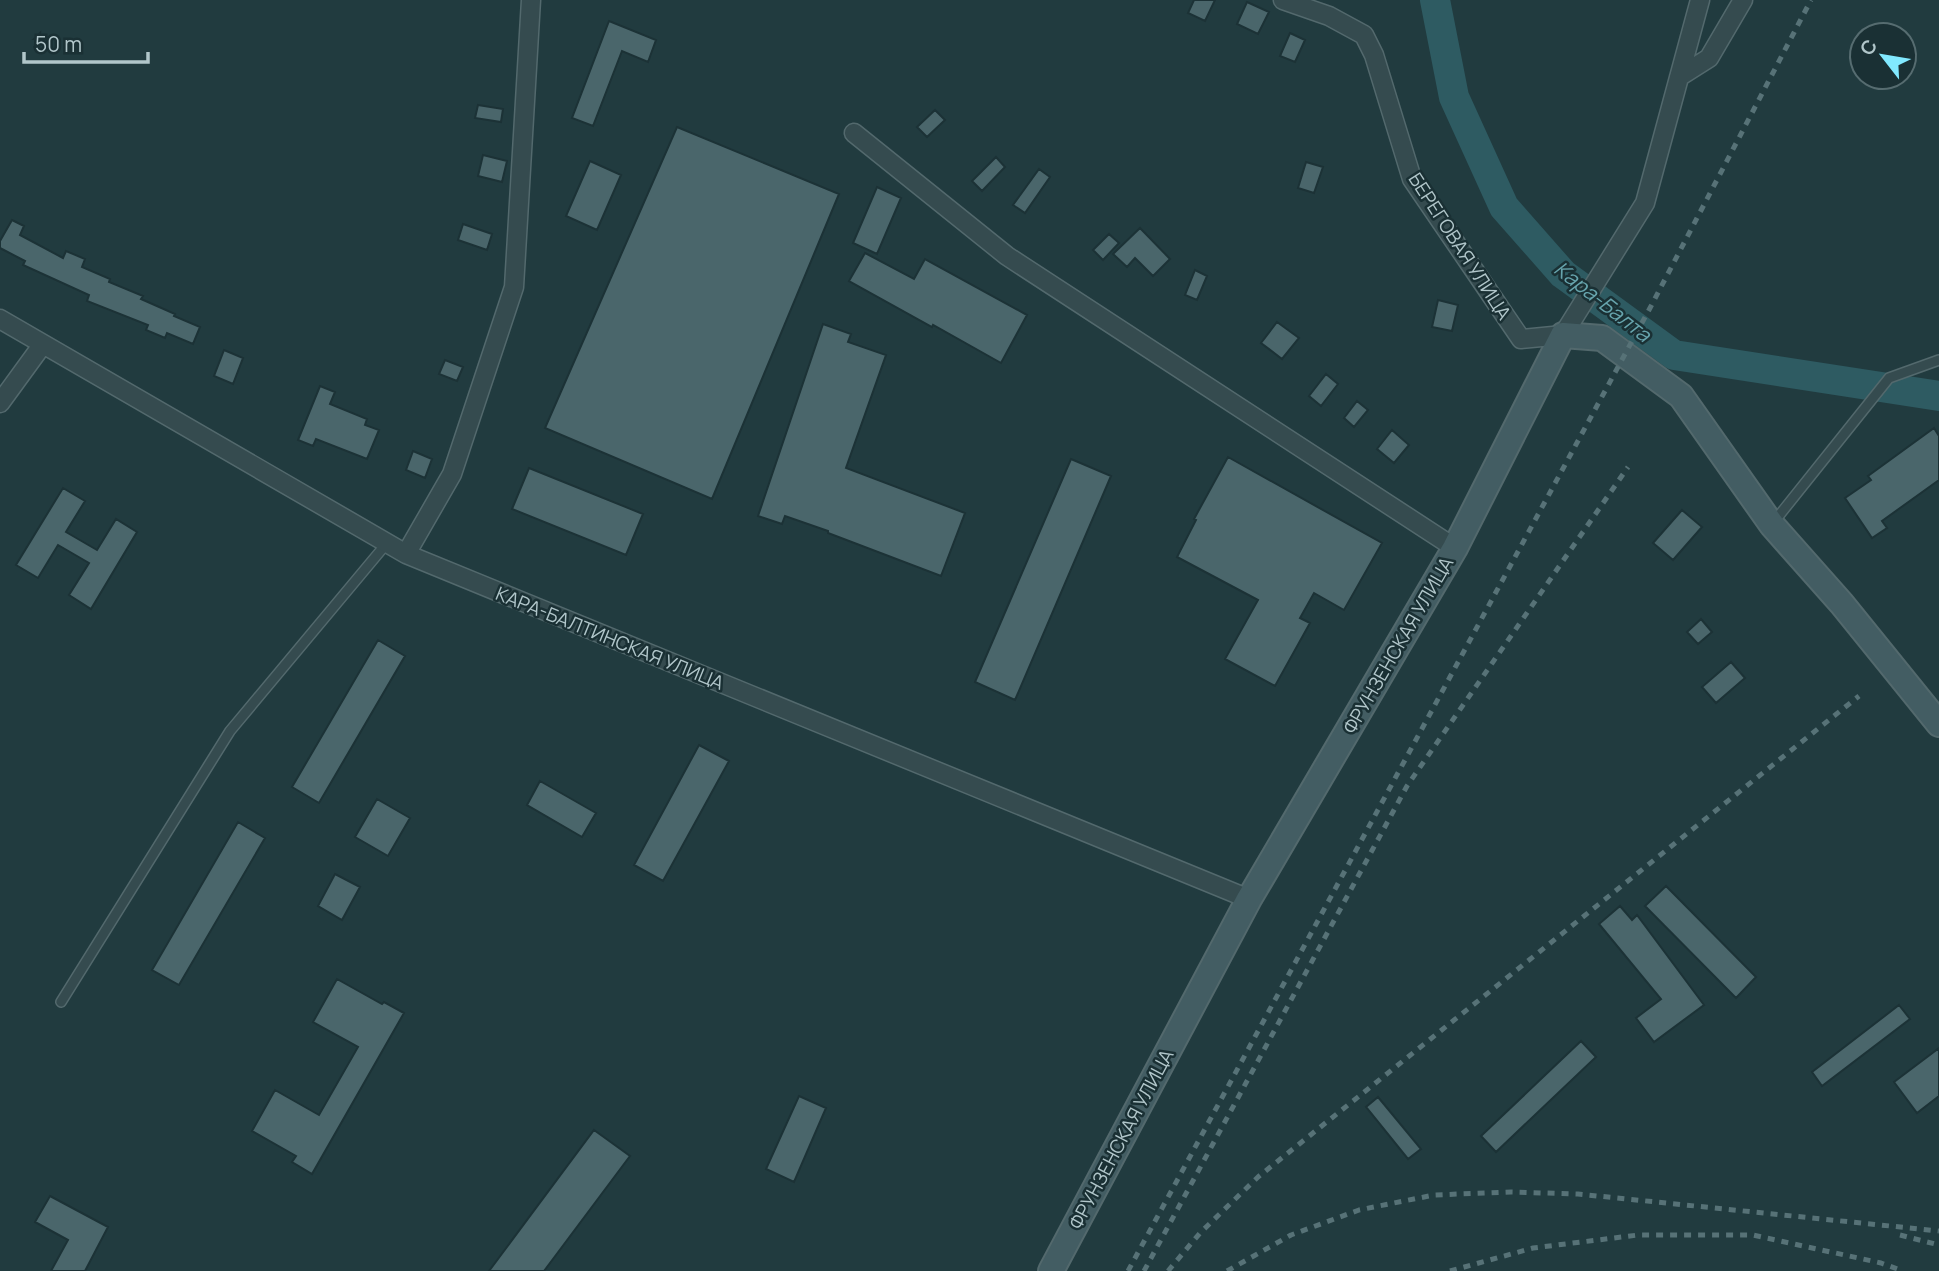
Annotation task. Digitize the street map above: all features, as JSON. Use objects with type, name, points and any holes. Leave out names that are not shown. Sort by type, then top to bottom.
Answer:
[{"type":"street","points":[[406,554],[452,474],[514,287],[531,0]]},
{"type":"street","name":"БЕРЕГОВАЯ УЛИЦА","points":[[1283,0],[1329,16],[1364,35],[1374,55],[1412,179],[1521,339],[1563,335]]},
{"type":"street","name":"ФРУНЗЕНСКАЯ УЛИЦА","points":[[1051,1271],[1249,900],[1455,548],[1563,335],[1645,203],[1700,0]]},
{"type":"street","points":[[1679,77],[1709,58],[1743,0]]},
{"type":"street","points":[[854,133],[1007,256],[1455,548]]},
{"type":"street","name":"КАРА-БАЛТИНСКАЯ УЛИЦА","points":[[0,319],[406,554],[1249,900]]},
{"type":"street","points":[[1563,335],[1602,338],[1681,396],[1772,524],[1842,604],[1939,724]]},
{"type":"street","points":[[0,403],[43,344]]},
{"type":"lane","points":[[1772,524],[1889,378],[1939,360]]},
{"type":"lane","points":[[61,1003],[230,731],[387,543]]},
{"type":"building","points":[[1194,0],[1215,0],[1205,21],[1188,13]]},
{"type":"building","points":[[1247,2],[1269,12],[1258,34],[1237,24]]},
{"type":"building","points":[[609,21],[656,40],[648,62],[622,51],[593,126],[572,118]]},
{"type":"building","points":[[1290,33],[1305,40],[1295,62],[1280,56]]},
{"type":"building","points":[[478,105],[503,109],[501,122],[475,118]]},
{"type":"building","points":[[935,110],[945,120],[927,137],[917,127]]},
{"type":"building","points":[[677,127],[839,194],[712,499],[545,428]]},
{"type":"building","points":[[483,155],[507,161],[502,182],[478,176]]},
{"type":"building","points":[[996,157],[1005,167],[982,191],[972,181]]},
{"type":"building","points":[[590,161],[621,175],[597,230],[566,216]]},
{"type":"building","points":[[1306,162],[1323,167],[1314,193],[1298,188]]},
{"type":"building","points":[[1039,169],[1050,177],[1025,213],[1013,205]]},
{"type":"building","points":[[877,187],[901,198],[877,254],[853,243]]},
{"type":"building","points":[[12,220],[24,226],[20,235],[63,258],[66,251],[85,259],[82,267],[200,327],[193,344],[167,333],[165,338],[146,330],[148,325],[87,301],[89,295],[23,265],[25,261],[0,248],[0,241]]},
{"type":"building","points":[[463,224],[492,234],[487,250],[458,240]]},
{"type":"building","points":[[1140,228],[1170,259],[1153,276],[1135,258],[1127,267],[1113,254]]},
{"type":"building","points":[[1109,234],[1119,243],[1103,260],[1093,250]]},
{"type":"building","points":[[865,253],[914,279],[925,259],[1027,315],[1001,363],[849,281]]},
{"type":"building","points":[[1195,270],[1207,276],[1197,300],[1185,295]]},
{"type":"building","points":[[1438,300],[1458,305],[1452,331],[1432,327]]},
{"type":"building","points":[[1277,322],[1299,338],[1282,359],[1261,343]]},
{"type":"building","points":[[823,324],[851,334],[848,342],[886,355],[846,468],[965,513],[941,576],[785,516],[782,524],[758,516]]},
{"type":"building","points":[[224,350],[243,358],[233,384],[214,376]]},
{"type":"building","points":[[445,360],[463,367],[457,381],[439,374]]},
{"type":"building","points":[[1326,374],[1338,384],[1321,406],[1309,396]]},
{"type":"building","points":[[320,386],[335,392],[330,404],[367,419],[365,425],[379,430],[367,459],[316,439],[313,446],[298,440]]},
{"type":"building","points":[[1357,401],[1368,410],[1354,427],[1344,418]]},
{"type":"building","points":[[1934,428],[1939,436],[1939,480],[1882,521],[1887,528],[1872,538],[1845,498],[1871,480],[1868,476]]},
{"type":"building","points":[[1392,430],[1409,445],[1394,463],[1377,449]]},
{"type":"building","points":[[413,451],[432,459],[425,478],[406,470]]},
{"type":"building","points":[[1228,457],[1382,543],[1344,610],[1314,593],[1300,618],[1310,623],[1275,686],[1225,659],[1258,600],[1177,557],[1196,520],[1194,519]]},
{"type":"building","points":[[1071,459],[1111,476],[1015,700],[975,682]]},
{"type":"building","points":[[529,468],[643,514],[626,555],[512,509]]},
{"type":"building","points":[[63,488],[85,501],[66,532],[97,550],[116,519],[137,532],[91,609],[69,595],[89,563],[58,545],[38,578],[16,565]]},
{"type":"building","points":[[1682,510],[1702,527],[1673,560],[1653,543]]},
{"type":"building","points":[[1701,619],[1712,632],[1698,644],[1687,632]]},
{"type":"building","points":[[378,640],[405,656],[319,803],[292,787]]},
{"type":"building","points":[[1731,662],[1745,678],[1716,703],[1702,687]]},
{"type":"building","points":[[699,745],[729,761],[663,881],[634,865]]},
{"type":"building","points":[[540,781],[596,813],[582,837],[527,805]]},
{"type":"building","points":[[377,799],[410,818],[388,856],[355,837]]},
{"type":"building","points":[[238,822],[265,838],[179,985],[152,970]]},
{"type":"building","points":[[335,874],[360,887],[342,920],[318,906]]},
{"type":"building","points":[[1666,886],[1756,977],[1736,998],[1645,906]]},
{"type":"building","points":[[1620,906],[1632,920],[1637,915],[1704,1005],[1654,1042],[1636,1018],[1661,999],[1599,924]]},
{"type":"building","points":[[337,979],[404,1013],[312,1174],[292,1162],[296,1156],[252,1131],[275,1090],[319,1115],[358,1047],[313,1022]]},
{"type":"building","points":[[1899,1005],[1910,1019],[1822,1086],[1812,1072]]},
{"type":"building","points":[[1581,1041],[1596,1057],[1496,1152],[1481,1136]]},
{"type":"building","points":[[1939,1048],[1939,1096],[1917,1113],[1894,1082]]},
{"type":"building","points":[[799,1096],[826,1108],[794,1182],[766,1169]]},
{"type":"building","points":[[1378,1097],[1421,1149],[1408,1159],[1366,1107]]},
{"type":"building","points":[[594,1130],[630,1156],[544,1271],[489,1271]]},
{"type":"building","points":[[50,1196],[108,1227],[85,1271],[51,1271],[68,1240],[35,1222]]},
{"type":"waterway","name":"Кара-Балта","points":[[1435,0],[1454,97],[1504,207],[1563,274],[1674,355],[1939,396]]},
{"type":"railway","points":[[1128,1271],[1650,308],[1811,0]]},
{"type":"railway","points":[[1144,1271],[1407,786],[1628,467]]},
{"type":"railway","points":[[1168,1271],[1200,1233],[1258,1177],[1859,696]]},
{"type":"railway","points":[[1227,1271],[1291,1235],[1359,1210],[1434,1195],[1511,1192],[1578,1194],[1939,1231]]},
{"type":"railway","points":[[1450,1271],[1533,1248],[1638,1235],[1753,1235],[1881,1263],[1903,1271]]},
{"type":"railway","points":[[1900,1235],[1939,1245]]}]
